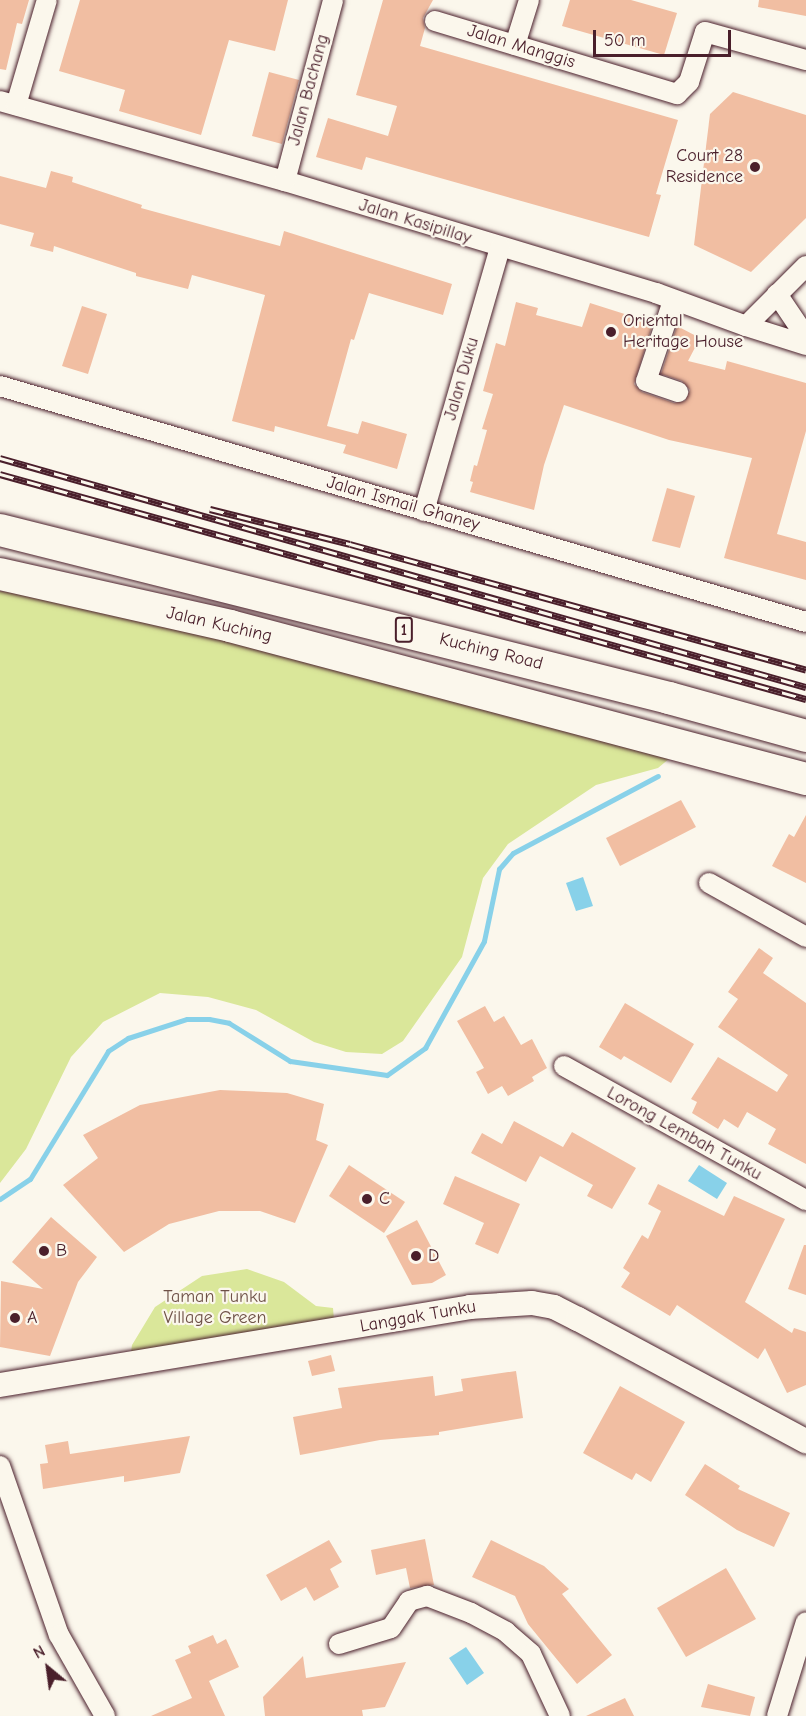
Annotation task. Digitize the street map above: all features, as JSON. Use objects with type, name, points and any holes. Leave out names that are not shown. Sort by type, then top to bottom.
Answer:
[{"type":"highway","name":"Kuching Road","points":[[0,530],[635,689],[806,736]]},
{"type":"highway","name":"1","points":[[0,574],[230,626],[806,779]]},
{"type":"street","points":[[8,103],[47,0]]},
{"type":"street","name":"Jalan Bachang","points":[[285,181],[333,0]]},
{"type":"street","points":[[515,45],[529,0]]},
{"type":"street","name":"Jalan Manggis","points":[[435,21],[677,94],[689,82],[705,33],[806,60]]},
{"type":"street","name":"Jalan Kasipillay","points":[[8,103],[285,181],[673,301],[806,345]]},
{"type":"street","name":"Jalan Duku","points":[[424,511],[500,248]]},
{"type":"street","points":[[746,326],[806,266]]},
{"type":"street","points":[[777,294],[806,337]]},
{"type":"street","points":[[673,301],[645,381],[678,392]]},
{"type":"street","name":"Jalan Ismail Ghaney","points":[[0,386],[806,622]]},
{"type":"street","points":[[709,883],[806,936]]},
{"type":"street","name":"Lorong Lembah Tunku","points":[[564,1066],[806,1200]]},
{"type":"street","name":"Langgak Tunku","points":[[0,1385],[470,1307],[532,1303],[554,1307],[578,1319],[806,1441]]},
{"type":"street","points":[[0,1466],[0,1473],[59,1635],[105,1716]]},
{"type":"street","points":[[339,1644],[378,1636],[391,1628],[409,1601],[427,1596],[471,1613],[506,1632],[531,1654],[560,1716]]},
{"type":"street","points":[[777,1716],[806,1622]]},
{"type":"green space","points":[[0,591],[107,608],[676,753],[658,768],[596,785],[508,844],[483,878],[462,957],[403,1041],[382,1054],[346,1052],[314,1042],[256,1010],[208,997],[160,993],[103,1022],[71,1057],[26,1149],[0,1183]]},
{"type":"green space","name":"Taman Tunku Village Green","points":[[247,1269],[284,1282],[316,1306],[333,1308],[334,1320],[130,1359],[132,1345],[155,1307],[202,1276]]},
{"type":"water","points":[[583,877],[593,906],[576,911],[566,883]]},
{"type":"water","points":[[699,1165],[727,1183],[717,1199],[688,1181]]},
{"type":"water","points":[[466,1647],[484,1673],[467,1685],[449,1658]]},
{"type":"building","points":[[0,0],[29,0],[22,24],[17,23],[6,70],[0,69]]},
{"type":"building","points":[[80,0],[288,0],[275,51],[229,40],[201,135],[119,111],[125,90],[59,71]]},
{"type":"building","points":[[383,0],[433,0],[423,18],[425,28],[420,46],[678,120],[656,194],[661,195],[649,237],[366,157],[362,170],[316,157],[328,118],[388,136],[397,106],[356,95]]},
{"type":"building","points":[[570,0],[631,0],[677,13],[664,55],[562,26]]},
{"type":"building","points":[[759,0],[806,0],[806,16],[758,7]]},
{"type":"building","points":[[269,72],[299,80],[282,144],[252,136]]},
{"type":"building","name":"Court 28 Residence","points":[[733,92],[806,115],[806,218],[751,272],[694,245],[710,114]]},
{"type":"building","points":[[51,171],[73,177],[72,182],[142,205],[141,208],[280,246],[284,231],[452,284],[443,315],[369,293],[354,340],[351,339],[327,426],[358,434],[362,421],[407,434],[397,469],[343,453],[346,445],[275,426],[274,432],[232,421],[265,295],[192,275],[188,289],[136,276],[136,273],[54,246],[53,252],[30,246],[34,233],[0,224],[0,176],[46,188]]},
{"type":"building","points":[[516,302],[538,308],[536,315],[582,327],[590,303],[653,323],[634,384],[642,392],[674,403],[685,401],[690,390],[682,381],[661,374],[677,326],[700,338],[688,361],[725,370],[727,361],[806,383],[806,431],[777,534],[806,542],[806,580],[724,558],[752,458],[669,440],[564,405],[544,465],[534,510],[470,492],[474,465],[477,466],[487,430],[482,429],[493,394],[483,391],[496,343],[505,346]]},
{"type":"building","points":[[82,306],[107,314],[88,374],[62,366]]},
{"type":"building","points":[[667,488],[695,496],[680,548],[652,541]]},
{"type":"building","points":[[681,800],[696,827],[620,866],[606,838]]},
{"type":"building","points":[[806,815],[806,883],[772,866],[789,834],[794,837]]},
{"type":"building","points":[[759,948],[773,958],[763,973],[806,1003],[806,1164],[768,1144],[776,1129],[747,1112],[738,1128],[724,1119],[718,1129],[692,1113],[697,1102],[691,1099],[718,1057],[777,1092],[788,1075],[718,1027],[738,999],[728,992]]},
{"type":"building","points":[[625,1003],[694,1044],[671,1083],[624,1056],[621,1060],[599,1047]]},
{"type":"building","points":[[485,1006],[494,1022],[504,1016],[521,1045],[532,1039],[547,1068],[532,1077],[534,1081],[508,1096],[502,1086],[488,1094],[476,1072],[484,1068],[457,1021]]},
{"type":"building","points":[[220,1090],[287,1093],[324,1104],[316,1140],[328,1145],[295,1223],[260,1211],[219,1211],[169,1224],[124,1252],[63,1185],[98,1158],[83,1135],[140,1105]]},
{"type":"building","points":[[514,1121],[563,1147],[572,1132],[636,1168],[612,1209],[587,1196],[593,1185],[540,1156],[526,1182],[471,1153],[482,1133],[502,1144]]},
{"type":"building","name":"C","points":[[349,1165],[405,1202],[384,1233],[329,1196]]},
{"type":"building","points":[[455,1176],[520,1204],[498,1254],[475,1244],[484,1223],[443,1204]]},
{"type":"building","points":[[658,1184],[724,1216],[734,1196],[785,1219],[745,1302],[792,1333],[794,1328],[806,1332],[806,1385],[787,1393],[765,1348],[758,1359],[677,1305],[670,1316],[621,1287],[630,1273],[623,1268],[642,1235],[648,1239],[661,1211],[648,1204]]},
{"type":"building","points":[[51,1217],[97,1257],[78,1282],[50,1356],[0,1347],[1,1281],[43,1289],[12,1262]]},
{"type":"building","name":"D","points":[[417,1220],[446,1275],[432,1283],[412,1285],[386,1236]]},
{"type":"building","points":[[804,1245],[806,1245],[806,1295],[788,1289]]},
{"type":"building","points":[[331,1355],[335,1371],[312,1376],[308,1361]]},
{"type":"building","points":[[516,1371],[523,1418],[439,1432],[439,1435],[380,1440],[300,1455],[293,1417],[342,1408],[338,1388],[433,1376],[435,1396],[463,1391],[461,1379]]},
{"type":"building","points":[[620,1386],[685,1422],[651,1482],[636,1473],[632,1480],[583,1453]]},
{"type":"building","points":[[190,1436],[180,1473],[124,1482],[124,1476],[43,1489],[40,1464],[48,1463],[45,1445],[68,1441],[70,1454]]},
{"type":"building","points":[[705,1464],[740,1486],[738,1489],[790,1513],[774,1547],[737,1530],[685,1495]]},
{"type":"building","points":[[425,1539],[434,1585],[410,1588],[406,1568],[376,1575],[371,1550]]},
{"type":"building","points":[[329,1540],[342,1562],[330,1569],[339,1587],[314,1601],[306,1587],[281,1601],[266,1575]]},
{"type":"building","points":[[491,1540],[544,1566],[569,1589],[562,1594],[612,1655],[577,1684],[528,1624],[515,1596],[472,1577]]},
{"type":"building","points":[[726,1568],[756,1619],[686,1657],[657,1608]]},
{"type":"building","points":[[213,1635],[217,1644],[226,1639],[239,1667],[209,1681],[225,1716],[151,1716],[192,1698],[175,1660],[191,1653],[188,1646]]},
{"type":"building","points":[[303,1656],[306,1678],[406,1662],[385,1707],[362,1710],[363,1716],[265,1716],[263,1697]]},
{"type":"building","points":[[708,1684],[755,1697],[750,1716],[701,1707]]},
{"type":"building","points":[[625,1698],[634,1716],[586,1716]]},
{"type":"waterway","points":[[0,1199],[30,1179],[108,1051],[128,1038],[187,1019],[209,1019],[229,1023],[290,1061],[387,1075],[425,1048],[484,941],[499,869],[513,853],[658,776]]},
{"type":"railway","points":[[0,458],[806,687]]},
{"type":"railway","points":[[0,474],[806,699]]},
{"type":"railway","points":[[210,509],[350,544],[806,670]]},
{"type":"place","name":"Court 28 Residence","points":[[755,167]]},
{"type":"place","name":"Oriental Heritage House","points":[[611,332]]},
{"type":"place","name":"C","points":[[367,1199]]},
{"type":"place","name":"B","points":[[44,1251]]},
{"type":"place","name":"D","points":[[416,1256]]},
{"type":"place","name":"A","points":[[15,1318]]}]
